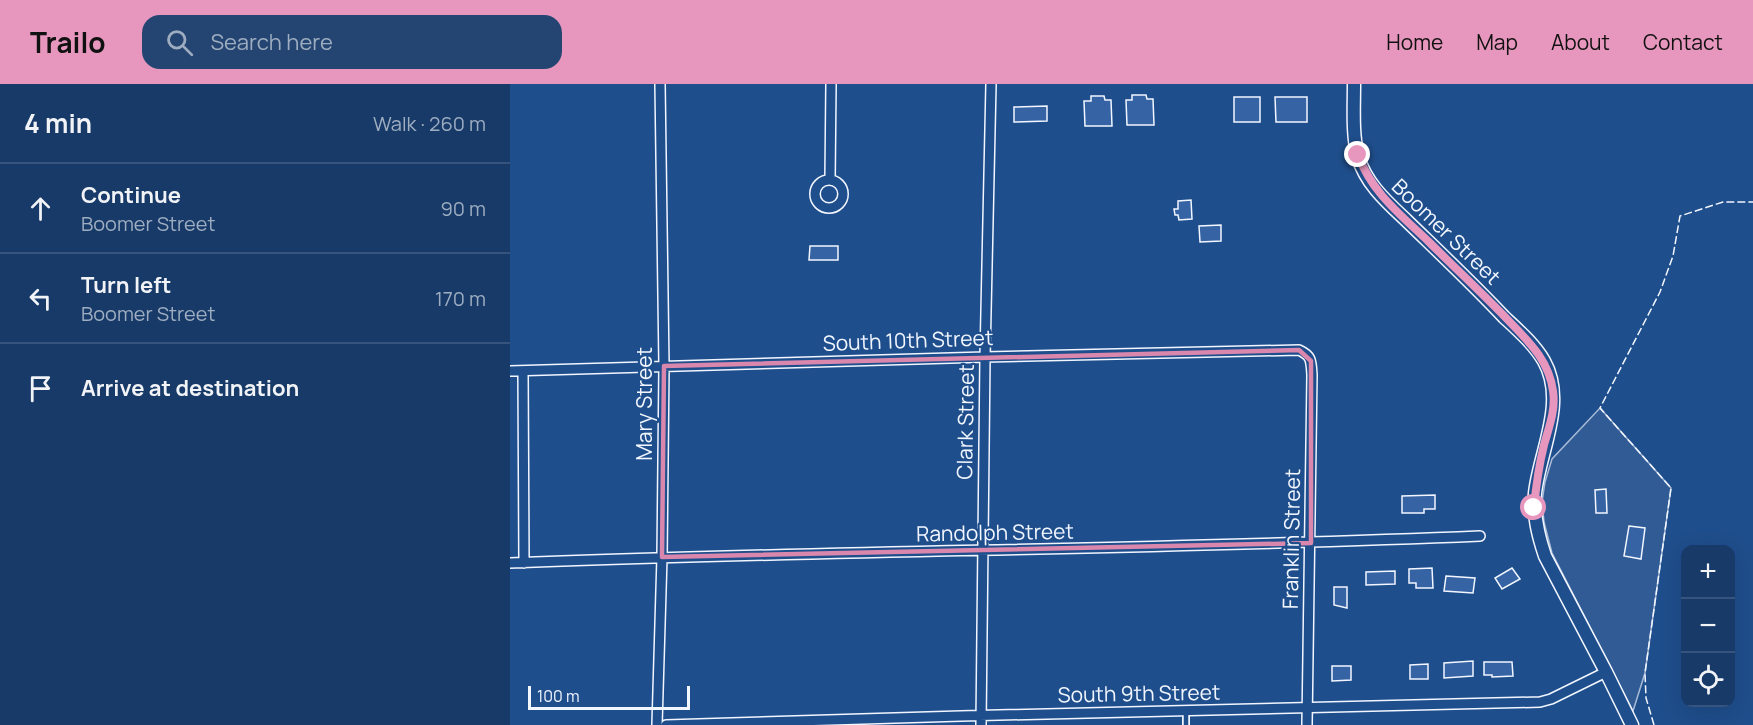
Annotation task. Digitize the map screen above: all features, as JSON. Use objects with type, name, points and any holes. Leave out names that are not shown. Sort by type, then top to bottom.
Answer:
[{"type":"street","name":"Mary Street","points":[[657,725],[664,366],[660,84]]},
{"type":"street","points":[[830,180],[831,84]]},
{"type":"street","name":"Clark Street","points":[[981,720],[991,84]]},
{"type":"street","name":"Boomer Street","points":[[1354,84],[1355,140],[1358,155],[1362,168],[1377,191],[1487,298],[1536,349],[1544,362],[1554,393],[1553,410],[1536,492],[1536,524],[1545,556],[1632,725]]},
{"type":"street","name":"South 10th Street","points":[[510,371],[1299,350],[1307,354]]},
{"type":"street","name":"Franklin Street","points":[[1307,354],[1311,361],[1312,375],[1307,725]]},
{"type":"street","points":[[523,371],[524,563]]},
{"type":"street","name":"Randolph Street","points":[[510,563],[662,557],[1311,543],[1480,536]]},
{"type":"street","name":"South 9th Street","points":[[666,725],[981,720],[1186,711],[1540,702],[1551,699],[1606,672]]},
{"type":"lane","points":[[1186,711],[1186,725]]},
{"type":"highlighted area","points":[[1299,350],[1311,361],[1311,543],[662,557],[664,366]]},
{"type":"shaded area","points":[[1600,408],[1671,488],[1645,673],[1633,711],[1552,553],[1544,522],[1542,502],[1552,459]]},
{"type":"building","points":[[1132,95],[1146,95],[1147,99],[1153,99],[1154,125],[1127,125],[1126,100],[1132,100]]},
{"type":"building","points":[[1091,96],[1104,96],[1105,100],[1111,100],[1112,126],[1085,126],[1084,101],[1091,101]]},
{"type":"building","points":[[1234,97],[1260,97],[1260,122],[1234,122]]},
{"type":"building","points":[[1275,97],[1307,97],[1307,122],[1276,122]]},
{"type":"building","points":[[1047,106],[1047,121],[1014,122],[1014,107]]},
{"type":"building","points":[[1191,200],[1192,219],[1179,220],[1174,209],[1178,209],[1178,201]]},
{"type":"building","points":[[1221,225],[1221,241],[1200,242],[1199,226]]},
{"type":"building","points":[[810,246],[838,246],[838,260],[809,260]]},
{"type":"building","points":[[1606,489],[1607,513],[1596,513],[1595,490]]},
{"type":"building","points":[[1435,495],[1435,509],[1424,509],[1424,513],[1402,513],[1402,496]]},
{"type":"building","points":[[1629,526],[1645,528],[1641,559],[1624,556]]},
{"type":"building","points":[[1432,568],[1433,588],[1416,588],[1416,583],[1409,583],[1409,569]]},
{"type":"building","points":[[1512,568],[1520,579],[1502,589],[1495,578]]},
{"type":"building","points":[[1395,571],[1395,584],[1366,585],[1366,572]]},
{"type":"building","points":[[1446,576],[1475,578],[1473,593],[1444,591]]},
{"type":"building","points":[[1334,587],[1347,587],[1347,608],[1334,605]]},
{"type":"building","points":[[1473,661],[1473,676],[1444,678],[1444,663]]},
{"type":"building","points":[[1484,662],[1512,662],[1513,676],[1484,675]]},
{"type":"building","points":[[1428,664],[1428,679],[1410,679],[1410,665]]},
{"type":"building","points":[[1332,666],[1351,666],[1351,680],[1332,681]]},
{"type":"fence","points":[[1654,725],[1646,698],[1645,673],[1671,488],[1600,408],[1660,292],[1673,256],[1680,216],[1723,202],[1753,202]]},
{"type":"route","points":[[1358,155],[1362,168],[1377,191],[1487,298],[1536,349],[1544,362],[1554,393],[1553,410],[1538,474],[1534,508]]}]
